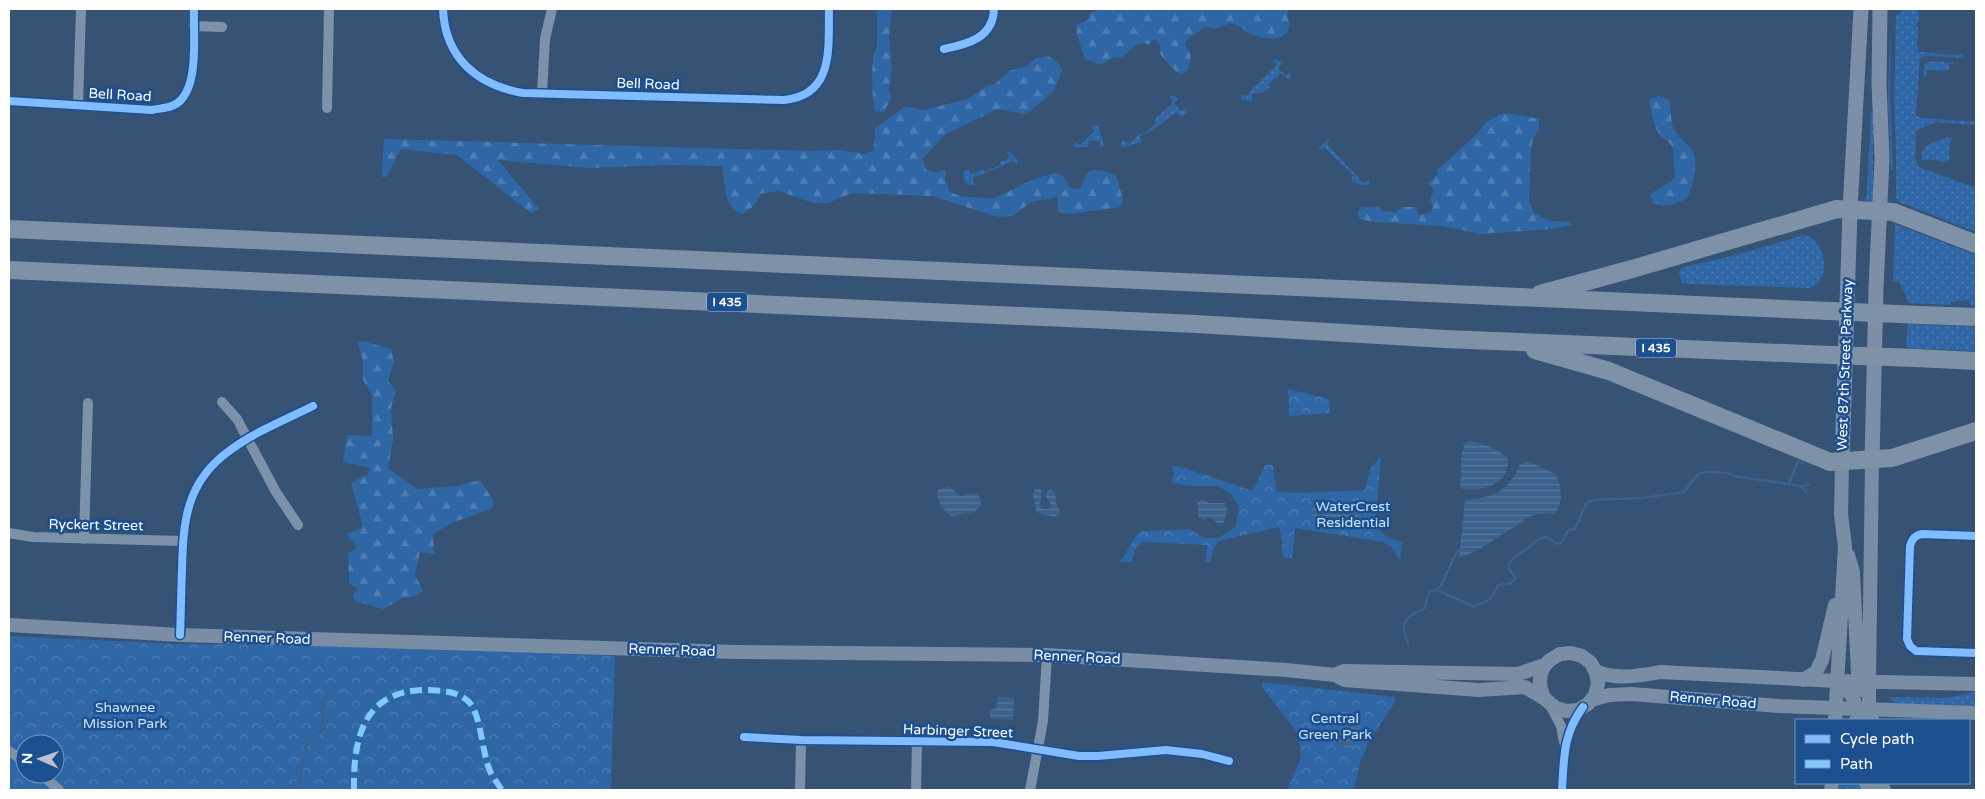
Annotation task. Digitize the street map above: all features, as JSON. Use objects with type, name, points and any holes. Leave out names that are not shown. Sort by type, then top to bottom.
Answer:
[{"type":"highway","points":[[1525,298],[1837,209],[1879,210],[1898,214],[1976,244]]},
{"type":"highway","points":[[9,229],[1976,317]]},
{"type":"highway","name":"I 435","points":[[9,270],[1186,323],[1506,342],[1976,361]]},
{"type":"highway","points":[[1506,342],[1609,371],[1830,462],[1892,458],[1976,431]]},
{"type":"main road","name":"West 87th Street Parkway","points":[[1835,714],[1844,565],[1841,515],[1850,210],[1861,9]]},
{"type":"main road","name":"West 87th Street Parkway","points":[[1864,715],[1882,159],[1879,83],[1880,9]]},
{"type":"main road","points":[[1844,546],[1853,572],[1857,664],[1864,682]]},
{"type":"main road","points":[[1803,680],[1816,672],[1822,660],[1844,565]]},
{"type":"main road","name":"Renner Road","points":[[9,625],[180,635],[735,652],[1047,655],[1170,662],[1335,675],[1344,680],[1479,690],[1525,688],[1566,711],[1578,710],[1587,703],[1610,695],[1632,694],[1835,714],[1864,715],[1902,710],[1976,713]]},
{"type":"main road","name":"Renner Road","points":[[1335,675],[1344,671],[1511,674],[1545,666],[1550,660],[1560,654],[1571,653],[1582,656],[1591,663],[1595,671],[1608,676],[1631,676],[1660,672],[1803,680],[1976,684]]},
{"type":"main road","points":[[1545,666],[1540,680],[1540,690],[1548,702]]},
{"type":"main road","points":[[1587,703],[1594,695],[1598,684],[1595,671]]},
{"type":"main road","points":[[1837,681],[1849,691],[1864,715]]},
{"type":"main road","points":[[1892,719],[1902,710]]},
{"type":"street","points":[[78,105],[81,9]]},
{"type":"street","name":"Bell Road","points":[[9,100],[152,110],[170,107],[181,100],[189,88],[193,71],[194,9]]},
{"type":"street","points":[[326,108],[329,9]]},
{"type":"street","name":"Bell Road","points":[[442,9],[448,38],[460,58],[470,70],[489,84],[504,89],[523,93],[784,100],[796,98],[814,88],[824,73],[827,63],[829,9]]},
{"type":"street","points":[[542,93],[545,39],[552,9]]},
{"type":"street","points":[[944,50],[982,36],[991,26],[994,9]]},
{"type":"street","points":[[194,26],[222,27]]},
{"type":"street","points":[[222,402],[237,419],[276,492],[298,525]]},
{"type":"street","points":[[84,539],[88,403]]},
{"type":"street","points":[[180,635],[182,541],[186,514],[201,479],[217,461],[248,439],[313,406]]},
{"type":"street","name":"Ryckert Street","points":[[9,533],[34,537],[182,541]]},
{"type":"street","points":[[1976,536],[1922,534],[1914,537],[1910,546],[1907,639],[1910,646],[1916,651],[1976,653]]},
{"type":"street","points":[[1030,790],[1045,703],[1047,655]]},
{"type":"street","points":[[1548,702],[1561,726],[1565,748]]},
{"type":"street","points":[[1562,790],[1565,748],[1570,727],[1587,703]]},
{"type":"street","name":"Harbinger Street","points":[[744,737],[801,740],[993,742],[1079,756],[1166,750],[1202,754],[1229,761]]},
{"type":"street","points":[[800,790],[801,740]]},
{"type":"street","points":[[916,790],[917,742]]},
{"type":"street","points":[[58,788],[70,790]]},
{"type":"green space","points":[[877,9],[892,9],[889,36],[892,69],[889,87],[891,98],[884,112],[875,111],[873,101],[872,78],[873,56],[877,46]]},
{"type":"green space","points":[[1104,9],[1289,9],[1289,28],[1281,37],[1265,38],[1255,36],[1234,24],[1218,28],[1204,27],[1186,42],[1185,45],[1191,55],[1188,70],[1181,74],[1160,54],[1160,45],[1155,39],[1149,44],[1143,43],[1135,46],[1122,57],[1112,58],[1101,65],[1085,59],[1077,35],[1076,25],[1086,21],[1092,12]]},
{"type":"green space","points":[[1904,9],[1918,9],[1919,20],[1916,27],[1918,27],[1917,45],[1919,52],[1951,55],[1962,54],[1964,57],[1925,56],[1920,58],[1916,116],[1976,122],[1976,125],[1936,122],[1919,129],[1916,133],[1915,157],[1919,167],[1976,188],[1976,232],[1901,203],[1896,198],[1894,97],[1896,15]]},
{"type":"green space","points":[[1890,38],[1893,170],[1891,170],[1888,100]]},
{"type":"green space","points":[[1048,56],[1057,62],[1062,70],[1054,91],[1029,112],[1023,114],[998,109],[946,134],[923,158],[926,170],[937,173],[942,170],[946,171],[945,180],[950,192],[960,196],[993,199],[1032,180],[1054,173],[1062,175],[1071,188],[1080,189],[1087,173],[1102,170],[1117,177],[1123,201],[1120,207],[1070,214],[1058,212],[1058,197],[1031,202],[1013,216],[997,217],[933,196],[852,193],[828,203],[813,203],[779,191],[760,194],[755,205],[743,214],[736,211],[728,201],[722,166],[666,165],[589,168],[498,160],[539,209],[531,213],[457,155],[401,149],[386,177],[382,177],[384,139],[812,151],[839,150],[866,154],[874,150],[875,128],[905,107],[925,110],[967,99],[987,86],[995,84],[1009,71],[1029,65],[1035,58]]},
{"type":"green space","points":[[1275,59],[1282,62],[1278,68],[1285,75],[1291,72],[1290,77],[1288,79],[1281,73],[1268,85],[1270,87],[1266,90],[1252,93],[1252,101],[1241,100],[1241,95],[1247,96],[1277,65],[1273,61]]},
{"type":"green space","points":[[1930,61],[1957,63],[1950,64],[1948,71],[1927,70],[1926,76],[1923,76],[1924,65]]},
{"type":"green space","points":[[1170,96],[1175,96],[1178,99],[1174,104],[1181,111],[1187,108],[1186,114],[1181,117],[1177,112],[1143,135],[1156,123],[1154,120],[1173,103]]},
{"type":"green space","points":[[1659,96],[1669,100],[1674,130],[1691,148],[1695,159],[1693,180],[1687,199],[1663,206],[1653,203],[1650,195],[1675,177],[1673,148],[1657,131],[1650,106],[1649,99]]},
{"type":"green space","points":[[1871,113],[1873,113],[1873,205],[1866,207]]},
{"type":"green space","points":[[1501,114],[1514,114],[1539,119],[1539,129],[1531,147],[1529,201],[1534,213],[1550,221],[1568,222],[1572,225],[1552,229],[1481,234],[1442,226],[1373,222],[1360,219],[1357,213],[1360,207],[1378,207],[1383,211],[1395,212],[1403,207],[1416,207],[1418,215],[1431,213],[1433,206],[1430,200],[1434,190],[1428,183],[1438,174],[1436,171],[1476,135],[1486,122]]},
{"type":"green space","points":[[1096,125],[1099,128],[1104,146],[1100,147],[1099,141],[1089,141],[1088,147],[1074,147],[1074,142],[1080,145],[1095,131],[1091,127]]},
{"type":"green space","points":[[1141,133],[1143,135],[1140,136],[1141,143],[1121,147],[1121,143],[1124,140],[1129,144]]},
{"type":"green space","points":[[1948,137],[1953,139],[1950,145],[1948,161],[1922,160],[1923,151],[1929,144]]},
{"type":"green space","points":[[1329,138],[1330,140],[1327,144],[1363,183],[1369,180],[1369,185],[1362,185],[1351,181],[1353,175],[1324,147],[1320,150],[1318,149]]},
{"type":"green space","points":[[1007,152],[1010,152],[1018,160],[1017,165],[1013,161],[973,178],[974,185],[964,182],[963,175],[965,170],[968,169],[971,174],[983,169],[984,172],[1001,165],[1000,162],[1009,158]]},
{"type":"green space","points":[[1895,224],[1976,255],[1976,306],[1970,306],[1969,300],[1951,302],[1951,305],[1909,303],[1899,282],[1893,281]]},
{"type":"green space","points":[[1804,235],[1811,238],[1817,244],[1824,260],[1822,276],[1818,283],[1811,288],[1687,284],[1681,282],[1679,273],[1681,268],[1743,253]]},
{"type":"green space","points":[[1908,324],[1976,327],[1976,351],[1908,348],[1906,343]]},
{"type":"green space","points":[[362,341],[391,349],[394,362],[388,381],[396,391],[391,408],[393,440],[388,468],[417,489],[457,486],[480,480],[493,500],[493,508],[451,523],[433,534],[434,554],[420,552],[415,575],[423,590],[416,596],[403,598],[383,609],[355,601],[353,595],[358,590],[349,583],[348,553],[357,548],[347,534],[363,527],[351,483],[368,474],[371,468],[343,462],[347,435],[372,436],[372,395],[363,380],[363,362],[358,343]]},
{"type":"green space","points":[[1288,389],[1329,399],[1330,413],[1289,416]]},
{"type":"green space","name":"WaterCrest Residential","points":[[1381,456],[1376,514],[1377,527],[1385,536],[1402,543],[1400,561],[1391,547],[1383,542],[1295,528],[1292,559],[1283,557],[1281,547],[1283,544],[1279,527],[1219,541],[1214,548],[1210,562],[1206,562],[1207,545],[1142,542],[1135,550],[1132,562],[1120,562],[1138,533],[1143,531],[1189,529],[1205,538],[1218,538],[1236,526],[1239,506],[1230,493],[1218,486],[1191,486],[1171,483],[1174,474],[1172,466],[1178,466],[1253,491],[1265,465],[1273,465],[1276,491],[1294,493],[1365,490],[1370,469]]},
{"type":"green space","name":"Shawnee Mission Park","points":[[9,636],[180,644],[356,645],[615,656],[611,790],[9,790]]},
{"type":"green space","name":"Central Green Park","points":[[1262,682],[1395,697],[1395,702],[1368,743],[1360,763],[1354,790],[1287,790],[1301,758],[1299,735],[1262,687]]},
{"type":"green space","points":[[1976,692],[1976,708],[1894,703],[1889,697],[1946,698]]},
{"type":"green space","points":[[1839,784],[1862,784],[1865,790],[1839,790]]},
{"type":"shaded area","points":[[1469,441],[1495,449],[1508,459],[1505,475],[1500,480],[1478,489],[1462,489],[1460,485],[1461,456],[1464,447],[1462,444]]},
{"type":"shaded area","points":[[1525,462],[1532,463],[1556,474],[1561,495],[1560,505],[1557,510],[1554,514],[1531,516],[1476,551],[1459,558],[1465,500],[1492,495],[1499,491],[1510,481],[1520,464]]},
{"type":"shaded area","points":[[950,487],[960,496],[978,495],[981,506],[974,512],[951,516],[941,506],[937,494],[938,490]]},
{"type":"shaded area","points":[[1035,489],[1042,491],[1040,505],[1044,509],[1048,509],[1051,505],[1046,497],[1047,491],[1055,492],[1056,503],[1060,511],[1058,515],[1054,517],[1040,514],[1036,511],[1033,494]]},
{"type":"shaded area","points":[[1202,499],[1209,503],[1225,503],[1227,509],[1224,523],[1219,524],[1211,518],[1204,520],[1199,517],[1197,503]]},
{"type":"shaded area","points":[[1327,500],[1339,507],[1350,503],[1359,512],[1359,517],[1355,522],[1349,523],[1339,518],[1324,520],[1312,515],[1313,506],[1318,502]]},
{"type":"shaded area","points":[[998,697],[1014,698],[1013,720],[990,718],[990,710],[996,708]]},
{"type":"shaded area","points":[[1355,720],[1360,727],[1353,746],[1349,749],[1334,743],[1337,732],[1343,726]]},
{"type":"waterway","points":[[1789,484],[1798,461],[1804,464]]},
{"type":"waterway","points":[[1436,590],[1473,606],[1486,601],[1492,597],[1498,585],[1511,583],[1516,578],[1510,571],[1509,564],[1514,557],[1541,538],[1546,537],[1558,544],[1562,542],[1568,530],[1575,529],[1587,502],[1642,498],[1684,492],[1696,476],[1703,472],[1725,473],[1801,486],[1809,485]]},
{"type":"waterway","points":[[1801,486],[1806,492]]},
{"type":"waterway","points":[[1408,644],[1404,632],[1405,622],[1410,616],[1425,608],[1430,591],[1440,587],[1457,552],[1460,550]]},
{"type":"waterway","points":[[286,790],[300,781],[305,746],[324,727],[322,709],[329,694],[338,685]]},
{"type":"marked path","points":[[354,790],[356,751],[360,734],[367,719],[377,707],[390,697],[407,692],[429,690],[446,691],[469,702],[479,724],[487,763],[494,779],[502,790]]},
{"type":"cycle path","points":[[9,101],[152,110],[175,105],[187,92],[193,69],[194,9]]},
{"type":"cycle path","points":[[443,9],[445,26],[457,55],[478,76],[506,89],[523,93],[784,100],[801,96],[812,89],[820,79],[828,53],[829,9]]},
{"type":"cycle path","points":[[944,49],[962,45],[978,38],[989,27],[993,19],[994,9]]},
{"type":"cycle path","points":[[180,635],[184,536],[186,519],[195,490],[215,463],[229,451],[259,432],[313,406]]},
{"type":"cycle path","points":[[1976,536],[1922,534],[1917,535],[1913,539],[1910,546],[1907,639],[1910,646],[1916,651],[1976,653]]},
{"type":"cycle path","points":[[1562,790],[1564,757],[1568,737],[1576,717],[1583,707]]},
{"type":"cycle path","points":[[744,737],[801,740],[993,742],[1079,756],[1166,750],[1202,754],[1229,761]]}]
